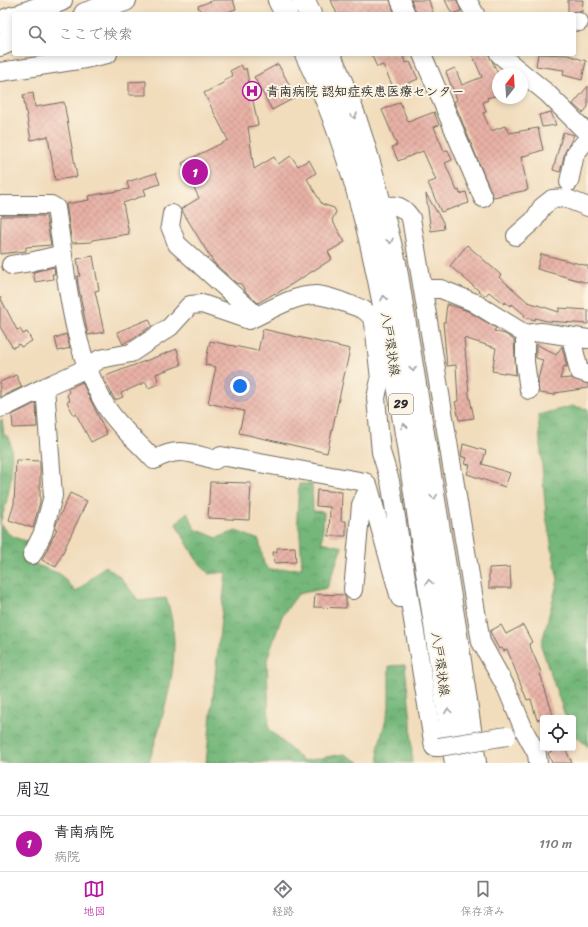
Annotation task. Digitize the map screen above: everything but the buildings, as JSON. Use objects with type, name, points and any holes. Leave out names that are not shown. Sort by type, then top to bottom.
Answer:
[{"type":"main road","points":[[29,12],[62,0]]},
{"type":"main road","points":[[91,12],[125,0]]},
{"type":"main road","points":[[279,0],[285,12]]},
{"type":"main road","points":[[304,0],[309,12]]},
{"type":"main road","points":[[0,22],[12,18]]},
{"type":"main road","points":[[0,45],[12,40]]},
{"type":"main road","name":"八戸環状線","points":[[307,56],[328,100],[395,263],[404,310],[416,446],[456,763]]},
{"type":"main road","name":"八戸環状線","points":[[330,56],[350,103],[373,210]]},
{"type":"main road","name":"八戸環状線","points":[[416,446],[455,628],[475,763]]},
{"type":"street","points":[[400,0],[405,12]]},
{"type":"street","points":[[0,72],[99,56]]},
{"type":"street","points":[[423,56],[483,198]]},
{"type":"street","points":[[501,56],[547,93],[588,134]]},
{"type":"street","points":[[569,182],[575,154],[588,138]]},
{"type":"street","points":[[516,236],[534,220],[542,207],[552,199],[565,198],[588,207]]},
{"type":"street","points":[[0,205],[52,205],[56,208],[74,328],[87,368],[108,408],[154,460],[165,454],[179,451],[215,460],[221,456],[365,482],[370,492],[399,598],[409,598]]},
{"type":"street","points":[[373,210],[399,205],[405,209],[411,218],[424,289],[481,642],[507,689],[524,732],[537,754],[538,763]]},
{"type":"street","points":[[172,214],[170,226],[177,244],[257,316]]},
{"type":"street","points":[[11,265],[63,254]]},
{"type":"street","points":[[424,289],[440,289],[473,302],[525,334],[541,332],[579,338],[579,372],[588,374]]},
{"type":"street","points":[[0,408],[87,368],[100,359],[131,353],[170,327],[190,305],[202,304],[249,320],[297,299],[315,295],[334,299],[360,308],[370,315],[374,323],[380,380],[376,398],[381,452],[390,481],[434,747],[524,732]]},
{"type":"street","points":[[525,334],[525,362],[529,390]]},
{"type":"street","points":[[32,555],[43,533],[54,496],[45,386]]},
{"type":"street","points":[[381,452],[416,446]]},
{"type":"street","points":[[353,590],[361,505],[365,496],[370,492]]},
{"type":"green space","points":[[572,406],[588,409],[588,747],[576,736],[576,715],[565,715],[541,646],[558,580],[546,516],[538,415]]},
{"type":"green space","points":[[0,420],[2,420],[4,435],[9,437],[12,470],[9,492],[0,523]]},
{"type":"green space","points":[[299,484],[312,484],[313,511],[324,512],[322,542],[342,547],[327,588],[298,594],[282,616],[267,660],[269,729],[303,761],[344,754],[361,763],[206,763],[226,572],[209,574],[196,559],[176,524],[187,512],[195,529],[217,538],[236,531],[259,540],[264,564],[270,570],[302,568],[300,533],[297,518]]},
{"type":"green space","points":[[0,523],[12,536],[28,541],[31,563],[60,574],[76,592],[105,566],[120,577],[139,601],[166,598],[172,619],[174,640],[171,681],[149,763],[0,763]]},
{"type":"green space","points":[[405,665],[411,721],[412,763],[379,763],[378,748],[389,708],[389,666]]},
{"type":"place","name":"青南病院 認知症疾患医療センター","points":[[252,91]]},
{"type":"place","name":"青南病院","points":[[195,172]]}]
